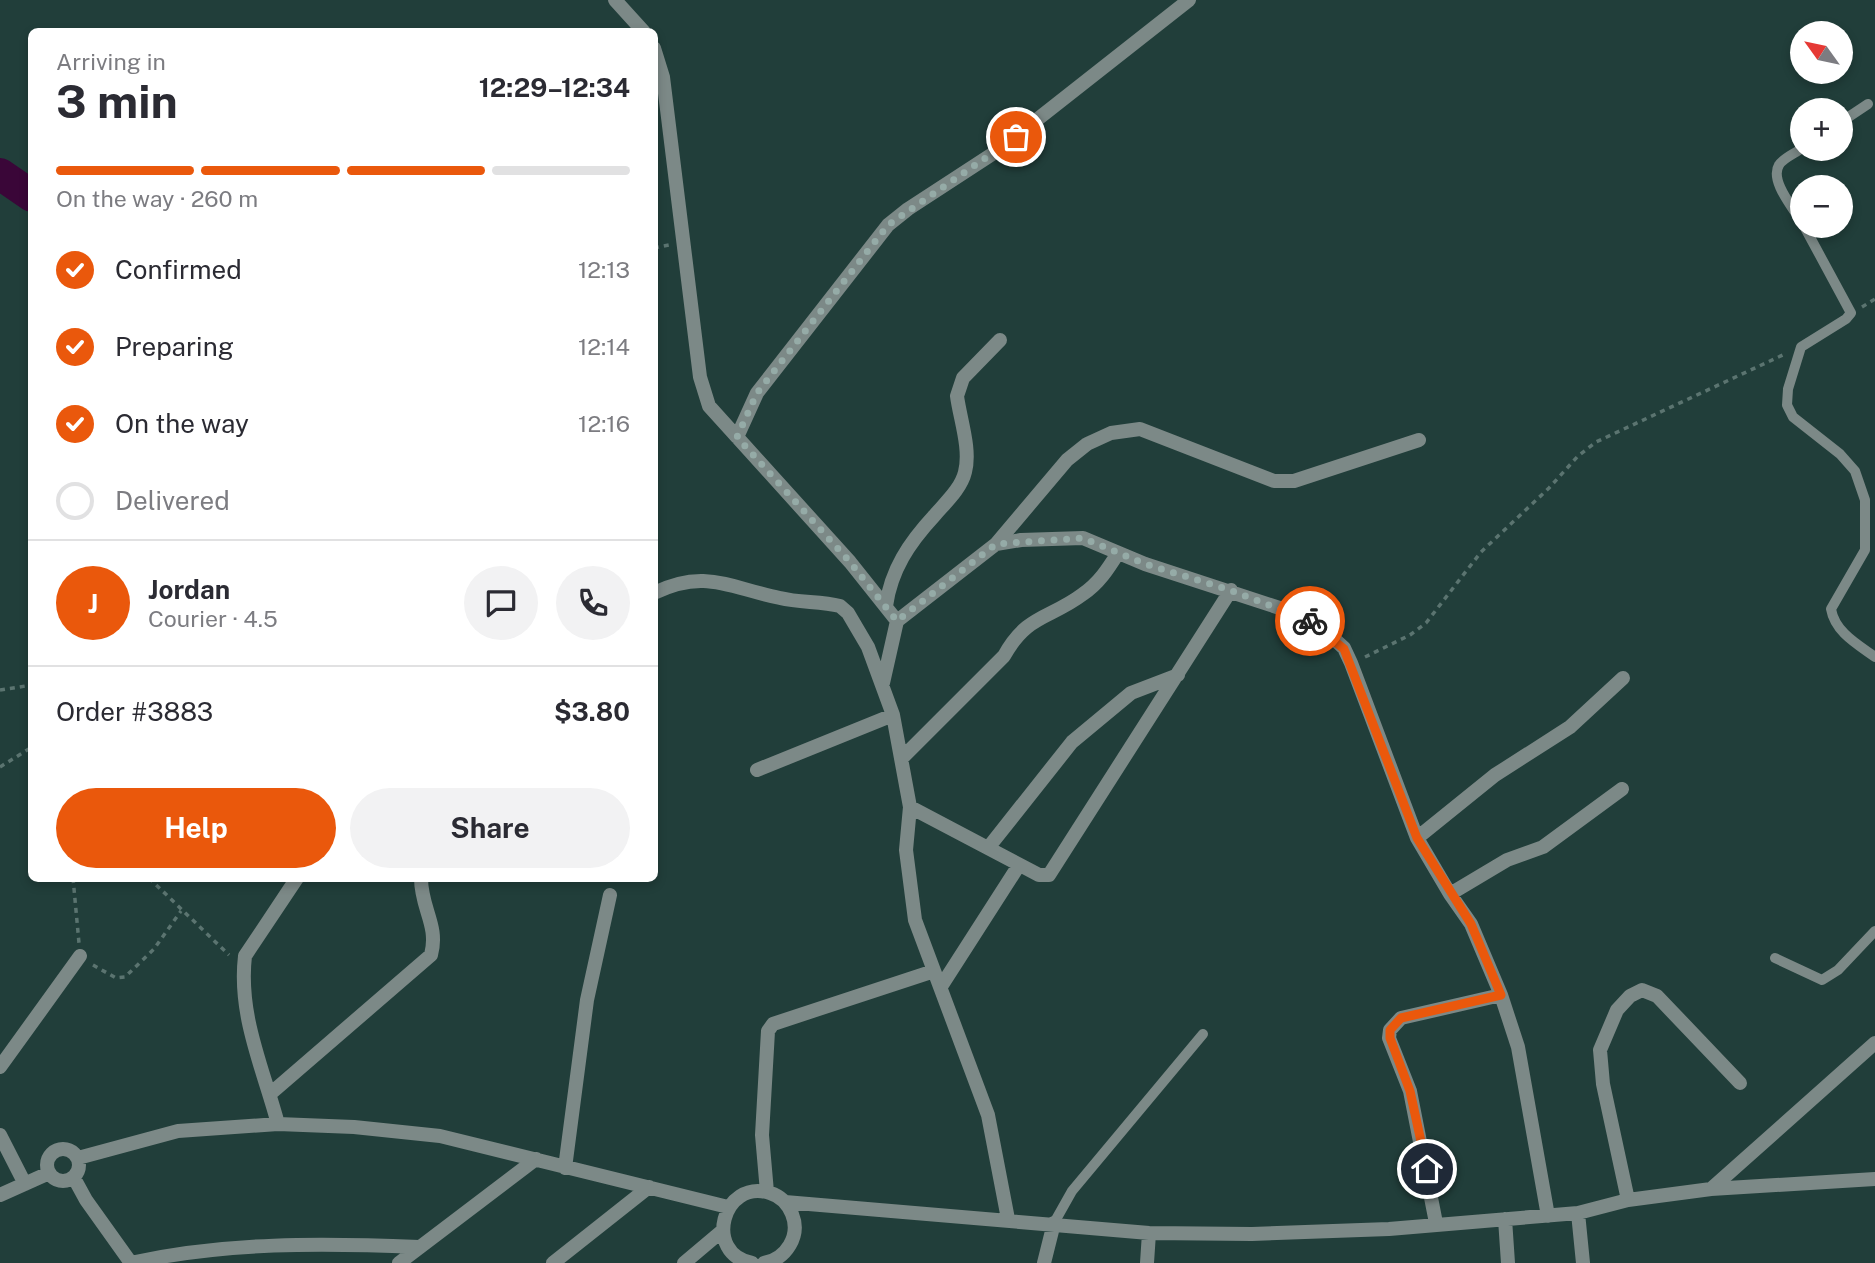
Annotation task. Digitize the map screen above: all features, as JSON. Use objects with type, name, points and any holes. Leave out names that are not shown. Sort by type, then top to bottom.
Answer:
[{"type":"street","points":[[615,0],[640,28]]},
{"type":"street","points":[[737,437],[757,393],[888,225],[997,151],[1189,0]]},
{"type":"street","points":[[658,60],[663,76],[700,377],[709,406],[850,562],[897,621]]},
{"type":"street","points":[[886,606],[889,582],[897,565],[954,493],[965,474],[967,460],[957,396],[959,386],[1000,341]]},
{"type":"street","points":[[883,683],[897,621],[996,544],[1067,460],[1087,444],[1111,433],[1140,429],[1274,481],[1294,481],[1419,440]]},
{"type":"street","points":[[996,544],[1083,538],[1312,622],[1344,649],[1417,838],[1471,924],[1501,995],[1518,1047],[1548,1216]]},
{"type":"street","points":[[901,758],[1004,656],[1015,636],[1025,626],[1081,596],[1101,580],[1118,553]]},
{"type":"street","points":[[658,591],[683,582],[712,580],[781,599],[840,606],[858,626],[883,683],[893,715],[910,807],[906,850],[915,920],[942,985],[988,1115],[1008,1219]]},
{"type":"street","points":[[910,807],[1039,875],[1049,875],[1230,590]]},
{"type":"street","points":[[988,848],[1072,742],[1131,693],[1178,675]]},
{"type":"street","points":[[1417,838],[1495,775],[1570,727],[1623,678]]},
{"type":"street","points":[[757,770],[893,715]]},
{"type":"street","points":[[1450,894],[1507,860],[1542,847],[1622,789]]},
{"type":"street","points":[[942,985],[1019,865]]},
{"type":"street","points":[[278,1124],[248,1029],[242,991],[243,968],[245,956],[294,882]]},
{"type":"street","points":[[270,1094],[431,955],[436,939],[423,901],[421,882]]},
{"type":"street","points":[[565,1168],[574,1120],[587,1000],[610,895]]},
{"type":"street","points":[[0,1068],[80,956]]},
{"type":"street","points":[[767,1192],[762,1135],[768,1031],[773,1024],[934,971]]},
{"type":"street","points":[[1628,1200],[1603,1084],[1600,1050],[1617,1010],[1623,1003],[1642,990],[1657,996],[1740,1083]]},
{"type":"street","points":[[1437,1223],[1410,1091],[1390,1038],[1390,1030],[1401,1018],[1501,995]]},
{"type":"street","points":[[1711,1189],[1875,1043]]},
{"type":"street","points":[[79,1158],[178,1131],[278,1124],[354,1127],[440,1136],[728,1207]]},
{"type":"street","points":[[0,1135],[25,1184]]},
{"type":"street","points":[[57,1150],[72,1150],[79,1158],[79,1169],[74,1178],[60,1181],[49,1173],[49,1157],[57,1150]]},
{"type":"street","points":[[398,1263],[536,1159]]},
{"type":"street","points":[[0,1195],[49,1173]]},
{"type":"street","points":[[74,1178],[86,1200],[131,1263],[202,1250],[280,1243],[419,1248]]},
{"type":"street","points":[[684,1263],[722,1231],[728,1207],[745,1194],[767,1192],[785,1202],[1149,1233],[1252,1234],[1389,1229],[1548,1216],[1578,1213],[1628,1200],[1711,1189],[1875,1179]]},
{"type":"street","points":[[554,1263],[649,1187]]},
{"type":"street","points":[[769,1262],[788,1248],[795,1228],[793,1214],[785,1202]]},
{"type":"street","points":[[1578,1213],[1583,1263]]},
{"type":"street","points":[[1505,1219],[1508,1263]]},
{"type":"street","points":[[1044,1263],[1054,1223]]},
{"type":"street","points":[[722,1231],[734,1255],[752,1263]]},
{"type":"street","points":[[1147,1263],[1149,1233]]},
{"type":"lane","points":[[1853,114],[1868,104]]},
{"type":"lane","points":[[1790,157],[1779,165],[1777,173],[1779,183],[1790,202]]},
{"type":"lane","points":[[1811,238],[1851,313],[1846,320],[1801,347],[1788,389],[1787,405],[1793,417],[1840,454],[1855,471],[1865,500],[1865,550],[1834,598],[1830,609],[1833,621],[1848,638],[1875,657]]},
{"type":"lane","points":[[1775,958],[1822,979],[1838,970],[1875,931]]},
{"type":"lane","points":[[1054,1223],[1072,1191],[1203,1034]]},
{"type":"path","points":[[1351,663],[1410,635],[1426,623],[1481,552],[1549,488],[1577,456],[1597,442],[1801,347]]},
{"type":"path","points":[[0,690],[28,686]]},
{"type":"path","points":[[0,767],[28,750]]},
{"type":"path","points":[[72,882],[80,956],[116,978],[125,978],[154,949],[181,911]]},
{"type":"path","points":[[153,882],[243,968]]},
{"type":"waterway","points":[[0,174],[28,193]]},
{"type":"way so far","points":[[1016,137],[888,225],[776,366],[757,393],[737,437],[850,562],[897,621],[996,544],[1021,540],[1083,538],[1145,564],[1230,590],[1298,614],[1310,621]]},
{"type":"route","points":[[1310,621],[1344,649],[1417,838],[1471,924],[1501,995],[1401,1018],[1390,1030],[1390,1038],[1410,1091],[1427,1169]]}]
